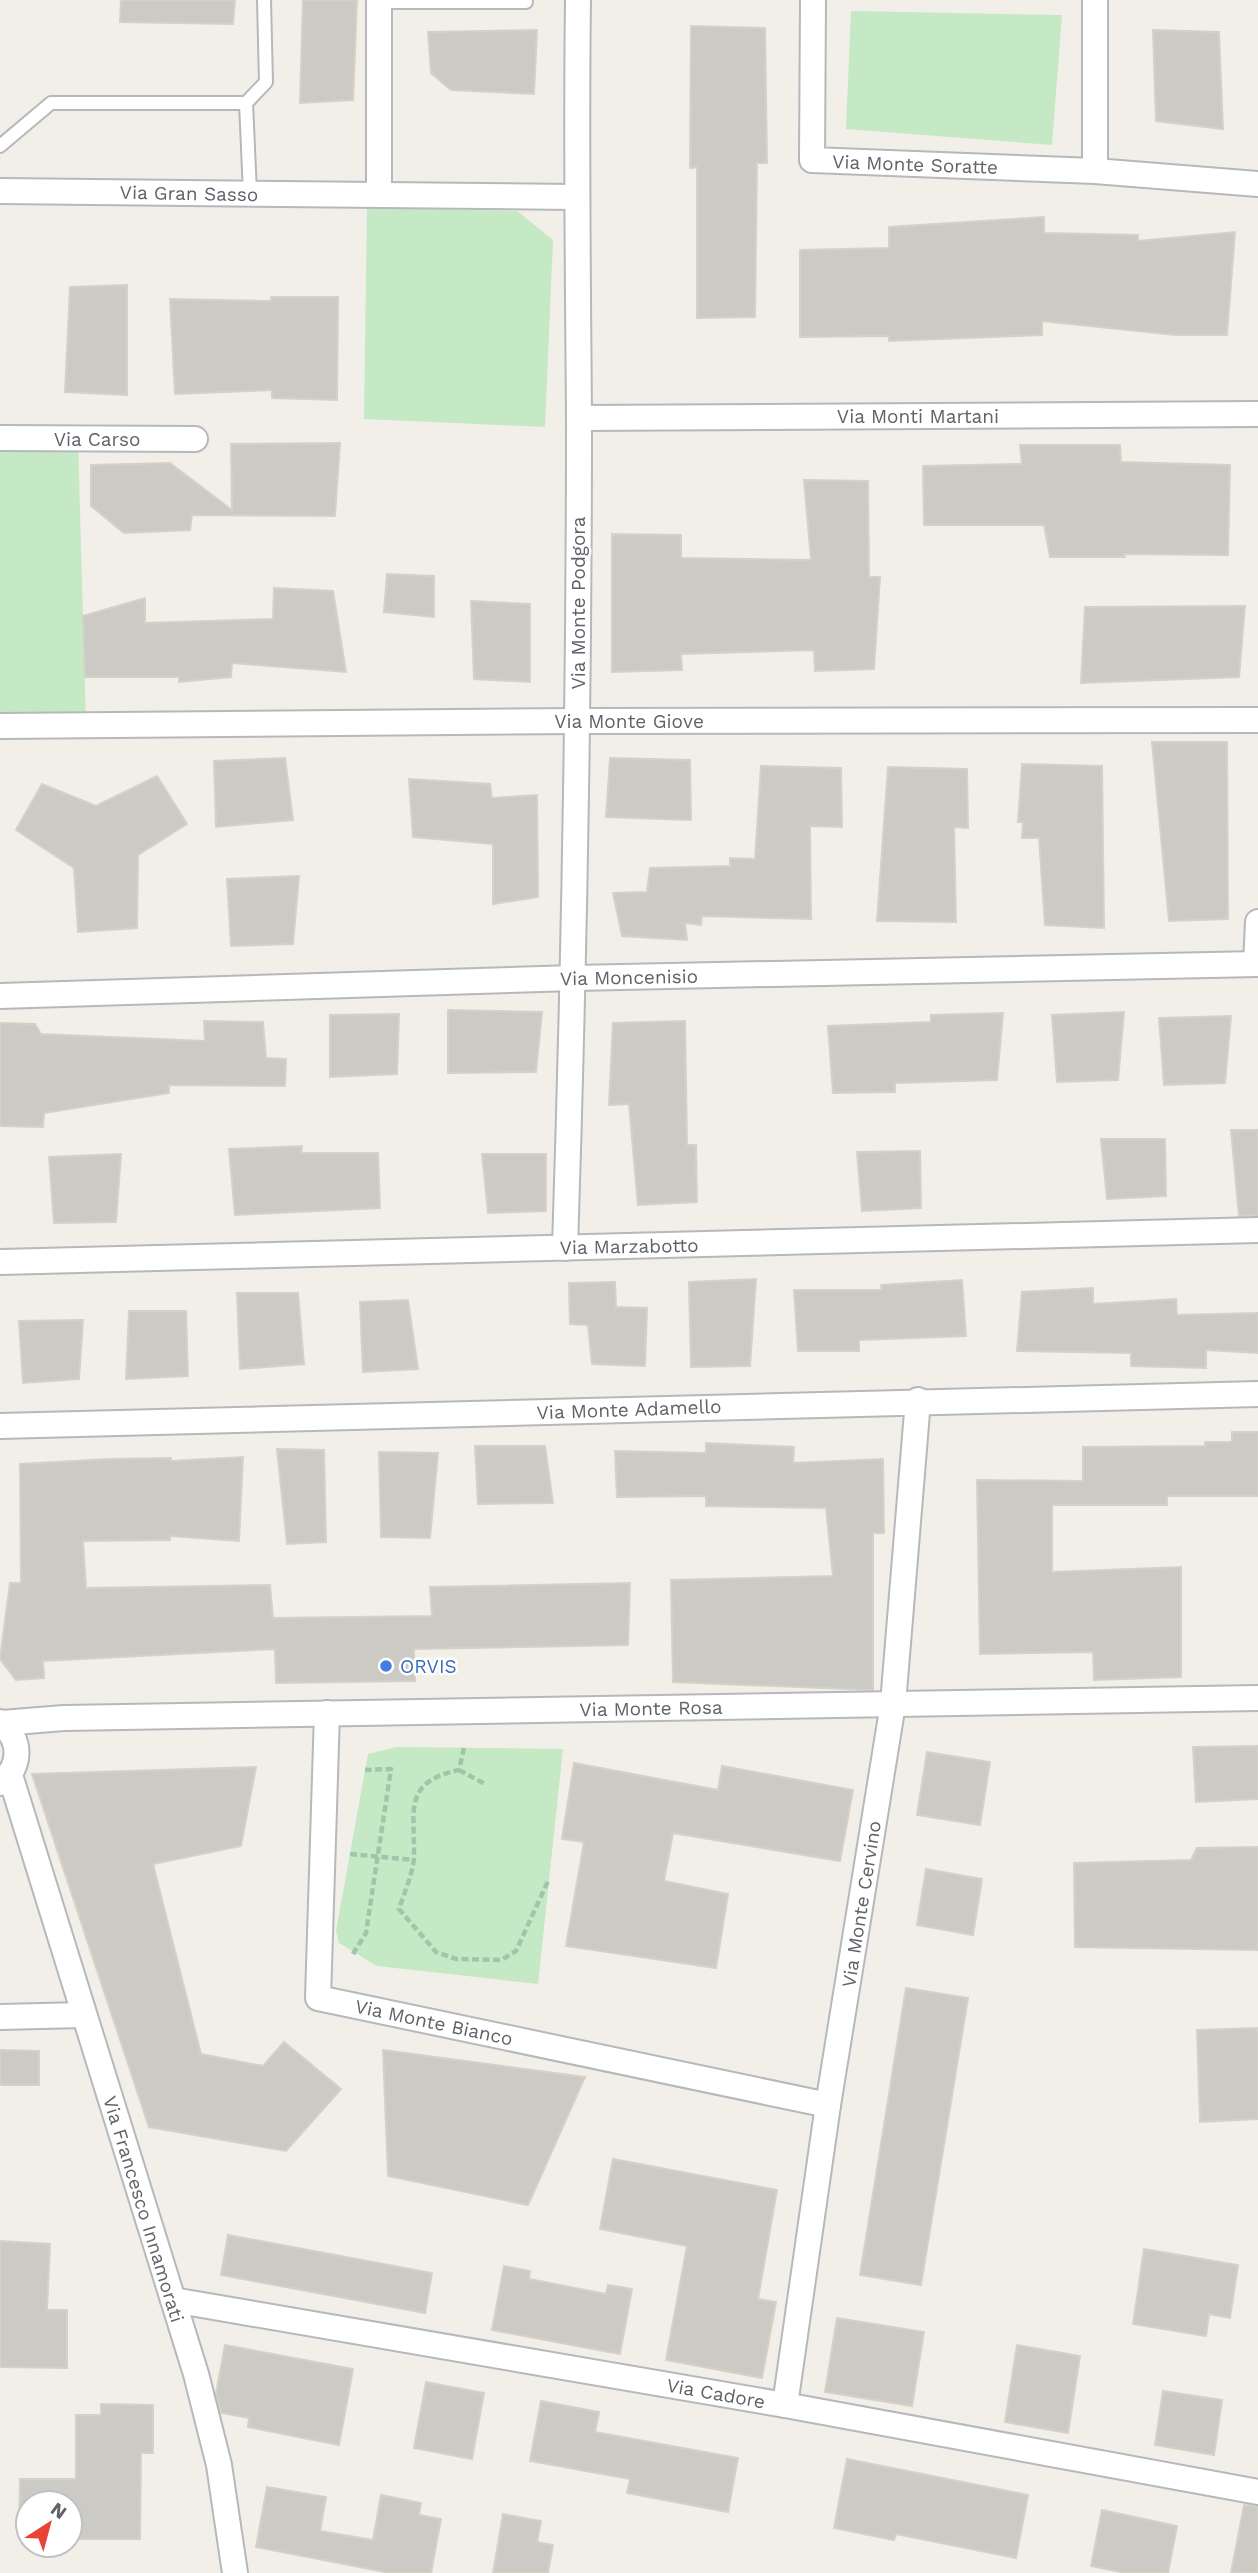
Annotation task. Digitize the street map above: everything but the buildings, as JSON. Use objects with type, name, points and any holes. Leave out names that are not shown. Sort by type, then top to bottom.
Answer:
[{"type":"street","name":"Via Monte Podgora","points":[[565,1248],[574,978],[578,721],[579,418],[575,197],[579,0]]},
{"type":"street","name":"Via Monte Soratte","points":[[813,0],[812,160],[1095,171],[1258,184]]},
{"type":"street","points":[[1095,0],[1095,171]]},
{"type":"street","points":[[379,1],[379,195]]},
{"type":"street","name":"Via Gran Sasso","points":[[0,191],[575,197]]},
{"type":"street","name":"Via Monti Martani","points":[[579,418],[1258,414]]},
{"type":"street","name":"Via Carso","points":[[0,438],[195,439]]},
{"type":"street","name":"Via Monte Giove","points":[[0,726],[578,721],[1258,720]]},
{"type":"street","points":[[1257,964],[1258,922]]},
{"type":"street","name":"Via Moncenisio","points":[[0,996],[574,978],[1257,964]]},
{"type":"street","name":"Via Marzabotto","points":[[0,1262],[1258,1230]]},
{"type":"street","name":"Via Monte Adamello","points":[[0,1426],[918,1400],[1258,1394]]},
{"type":"street","name":"Via Monte Cervino","points":[[785,2405],[828,2105],[894,1704],[918,1400]]},
{"type":"street","name":"Via Monte Rosa","points":[[1,1723],[45,1719],[327,1713],[1258,1698]]},
{"type":"street","name":"Via Monte Bianco","points":[[327,1713],[318,1998],[828,2105]]},
{"type":"street","points":[[9,1770],[45,1719]]},
{"type":"street","name":"Via Francesco Innamorati","points":[[1,1723],[16,1742],[9,1770],[31,1851],[173,2300],[219,2465],[238,2573]]},
{"type":"street","name":"Via Francesco Innamorati","points":[[0,1807],[31,1851]]},
{"type":"street","points":[[0,2017],[83,2015]]},
{"type":"street","name":"Via Cadore","points":[[173,2300],[785,2405],[1258,2492]]},
{"type":"lane","points":[[250,193],[246,103],[266,82],[264,0]]},
{"type":"lane","points":[[379,1],[526,2]]},
{"type":"lane","points":[[0,146],[51,103],[246,103]]},
{"type":"path","points":[[460,1770],[464,1748]]},
{"type":"path","points":[[353,1954],[366,1934],[391,1769],[365,1770]]},
{"type":"path","points":[[485,1784],[460,1770],[435,1775],[423,1786],[412,1811],[414,1860],[399,1909],[436,1952],[456,1959],[501,1960],[516,1951],[549,1879]]},
{"type":"path","points":[[350,1854],[414,1860]]},
{"type":"green space","points":[[851,11],[1062,15],[1052,145],[846,129]]},
{"type":"green space","points":[[367,208],[517,211],[553,240],[545,427],[364,419]]},
{"type":"green space","points":[[0,438],[78,439],[86,726],[0,726]]},
{"type":"green space","points":[[397,1747],[563,1749],[538,1984],[377,1966],[339,1943],[336,1931],[368,1754]]},
{"type":"place","name":"ORVIS","points":[[386,1666]]}]
